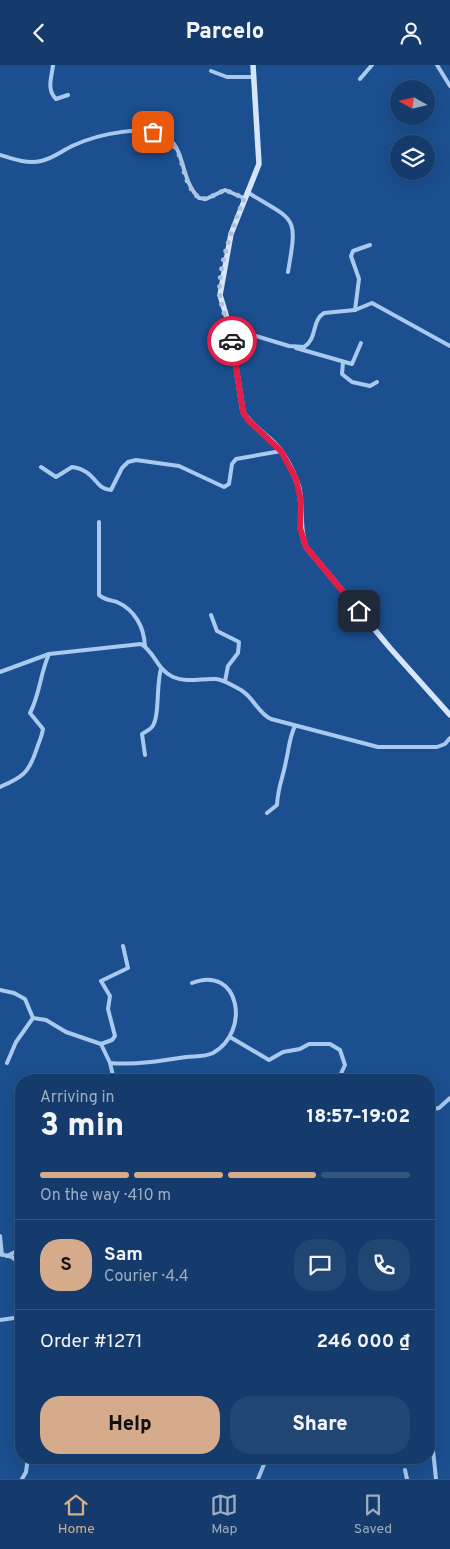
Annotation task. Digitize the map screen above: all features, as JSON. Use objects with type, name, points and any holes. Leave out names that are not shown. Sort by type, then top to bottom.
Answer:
[{"type":"main road","points":[[253,65],[259,164],[231,234],[221,284],[222,305],[230,328],[243,412],[248,420],[281,451],[300,490],[300,528],[306,547],[390,648],[450,715]]},
{"type":"street","points":[[52,65],[50,85],[53,97],[56,99],[68,95]]},
{"type":"street","points":[[360,79],[372,65]]},
{"type":"street","points":[[439,66],[450,86]]},
{"type":"street","points":[[211,71],[227,77],[254,77]]},
{"type":"street","points":[[0,155],[22,161],[35,162],[51,158],[79,143],[123,131],[153,132],[171,140],[176,146],[185,176],[199,198],[206,199],[225,190],[244,198]]},
{"type":"street","points":[[247,192],[285,215],[293,224],[294,235],[288,272]]},
{"type":"street","points":[[355,310],[359,279],[351,256],[353,251],[370,245]]},
{"type":"street","points":[[289,346],[304,347],[310,343],[317,320],[324,313],[355,310],[368,304],[376,304],[450,346]]},
{"type":"street","points":[[230,328],[350,364],[355,363],[361,343]]},
{"type":"street","points":[[343,362],[342,374],[348,381],[370,386],[377,383]]},
{"type":"street","points":[[40,467],[56,477],[72,467],[86,470],[102,488],[111,490],[122,468],[136,460],[178,466],[224,487],[229,484],[234,461],[281,451]]},
{"type":"street","points":[[99,522],[99,595],[120,603],[136,618],[143,627],[145,646],[161,669],[177,679],[225,681],[251,696],[266,717],[295,726],[387,748],[437,747],[445,744],[450,738]]},
{"type":"street","points":[[211,615],[218,631],[239,643],[238,653],[228,666],[225,681]]},
{"type":"street","points":[[0,672],[49,654],[137,643],[145,646]]},
{"type":"street","points":[[0,787],[19,779],[29,769],[33,761],[43,729],[30,713],[37,699],[42,670],[49,654]]},
{"type":"street","points":[[145,755],[142,733],[151,729],[154,723],[156,691],[161,669]]},
{"type":"street","points":[[267,813],[277,805],[278,787],[286,763],[290,737],[295,726]]},
{"type":"street","points":[[33,1018],[46,1020],[66,1032],[101,1044],[112,1040],[115,1036],[108,1009],[110,996],[101,981],[128,968],[123,946]]},
{"type":"street","points":[[110,1063],[139,1064],[206,1055],[216,1051],[230,1037],[237,1012],[230,989],[226,985],[204,979],[192,983]]},
{"type":"street","points":[[0,990],[14,993],[25,999],[33,1018]]},
{"type":"street","points":[[7,1063],[16,1042],[33,1018]]},
{"type":"street","points":[[230,1037],[269,1060],[283,1051],[300,1049],[309,1044],[334,1045],[340,1050],[345,1065],[341,1074]]},
{"type":"street","points":[[101,1044],[110,1063],[113,1074]]},
{"type":"street","points":[[435,1109],[439,1108],[450,1098]]},
{"type":"street","points":[[0,1236],[3,1255]]},
{"type":"street","points":[[3,1255],[15,1251]]},
{"type":"street","points":[[3,1255],[15,1262]]},
{"type":"street","points":[[0,1320],[15,1318]]},
{"type":"street","points":[[22,1479],[26,1472],[27,1464]]},
{"type":"street","points":[[258,1479],[264,1464]]},
{"type":"street","points":[[434,1464],[436,1479]]},
{"type":"street","points":[[405,1470],[407,1479]]},
{"type":"way so far","points":[[153,132],[163,135],[176,146],[183,172],[199,198],[206,199],[225,190],[244,198],[231,234],[220,295],[232,341]]},
{"type":"route","points":[[232,341],[243,412],[248,420],[281,451],[296,479],[301,501],[300,528],[306,547],[359,611]]}]
